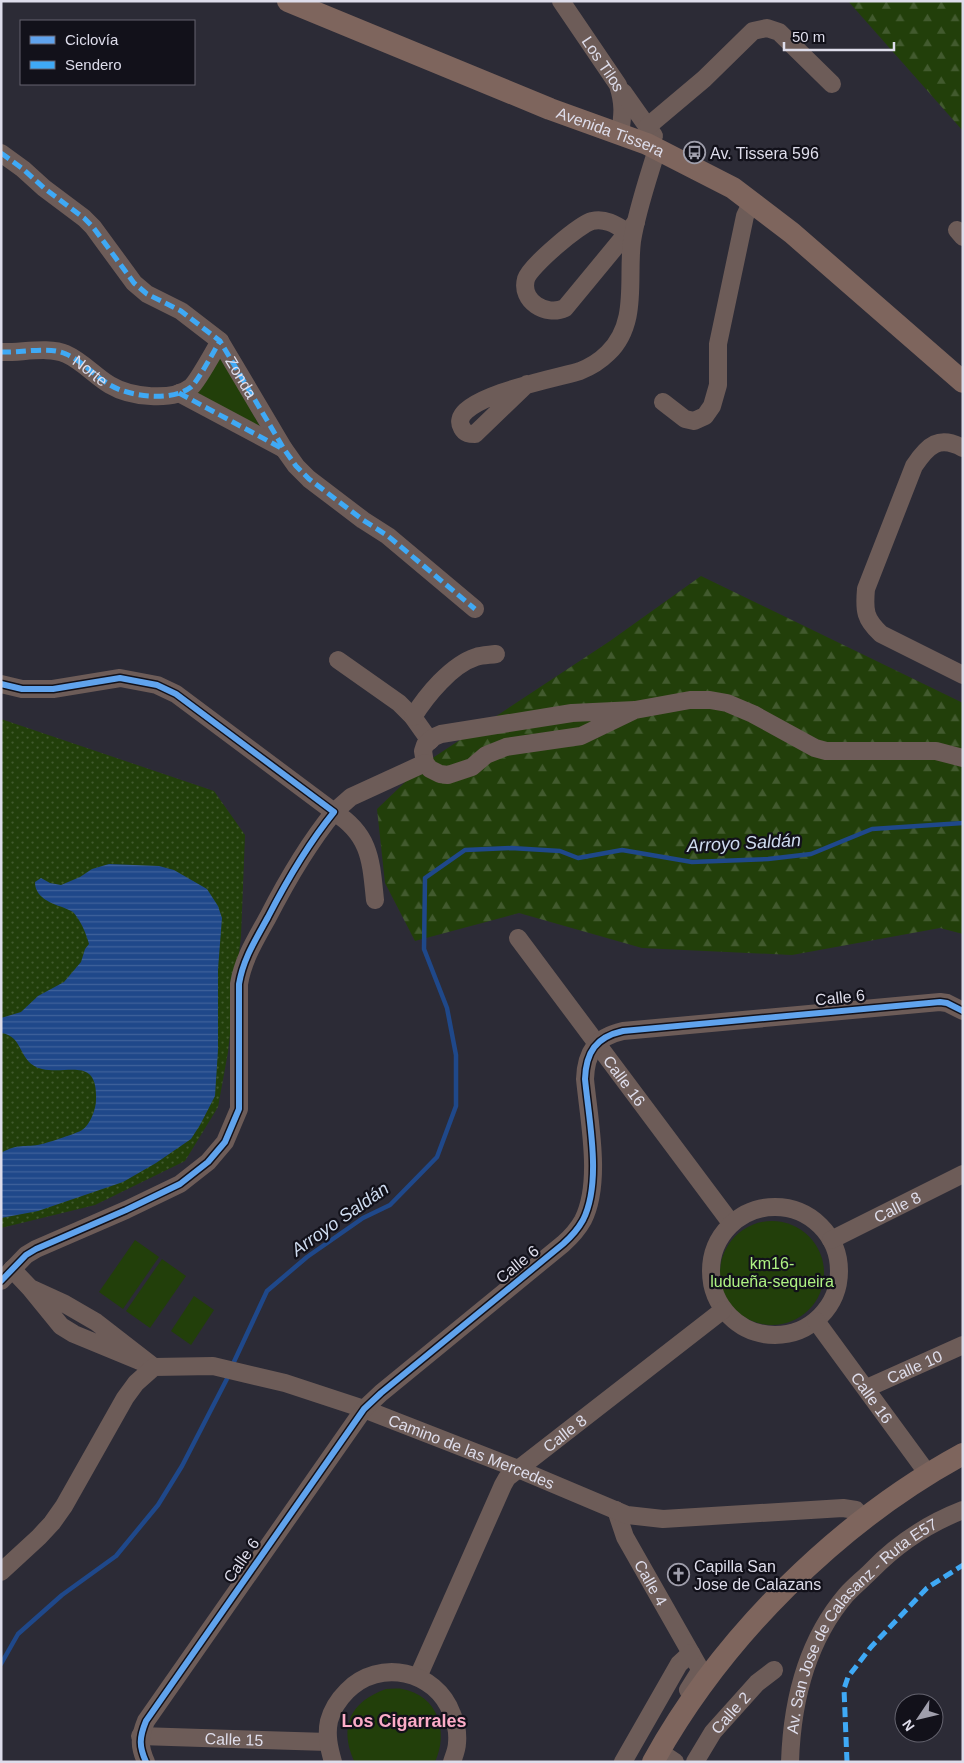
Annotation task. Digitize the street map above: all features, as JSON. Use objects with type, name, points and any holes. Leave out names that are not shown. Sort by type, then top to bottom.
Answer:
[{"type":"main road","name":"Avenida Tissera","points":[[288,1],[550,109],[657,149],[734,188],[798,239],[963,382]]},
{"type":"main road","points":[[661,1761],[692,1716],[711,1673],[782,1593],[817,1560],[883,1504],[928,1474],[963,1454]]},
{"type":"main road","points":[[711,1673],[834,1556],[911,1497],[963,1465]]},
{"type":"street","name":"Los Tilos","points":[[561,1],[618,85],[623,100],[624,112],[620,134]]},
{"type":"street","points":[[647,127],[704,79],[753,31],[767,28],[779,32],[832,84]]},
{"type":"street","points":[[618,85],[647,127],[661,144],[678,159]]},
{"type":"street","points":[[527,384],[579,372],[594,365],[609,353],[621,337],[627,320],[630,300],[632,227],[657,149]]},
{"type":"street","name":"Zonda","points":[[1,153],[84,218],[93,227],[134,283],[147,294],[181,311],[220,341],[284,449],[296,466],[309,479],[363,520],[388,536],[476,609]]},
{"type":"street","points":[[663,402],[685,419],[694,421],[704,416],[712,406],[718,385],[718,344],[745,216],[752,202]]},
{"type":"street","points":[[591,221],[610,221],[632,227],[565,308],[548,310],[539,308],[530,301],[525,289],[527,277],[540,261],[560,242],[591,221]]},
{"type":"street","points":[[179,393],[192,386],[220,341]]},
{"type":"street","name":"Norte","points":[[1,352],[57,350],[67,354],[119,389],[158,397],[179,393]]},
{"type":"street","points":[[179,393],[284,449]]},
{"type":"street","points":[[963,448],[954,443],[944,441],[933,445],[922,454],[914,466],[866,589],[865,602],[866,616],[881,634],[963,675]]},
{"type":"street","points":[[413,717],[430,692],[463,664],[476,657],[496,654]]},
{"type":"street","points":[[338,660],[399,703],[413,717],[430,741]]},
{"type":"street","points":[[1,684],[22,689],[53,689],[120,678],[157,685],[176,694],[346,820],[361,839],[370,855],[376,900]]},
{"type":"street","points":[[635,710],[581,736],[506,747],[486,755],[472,767],[448,775],[440,774],[430,769],[425,763],[423,751],[425,745],[441,734],[572,713],[635,710],[690,700],[710,700],[727,703],[753,714],[815,748],[826,751],[936,751],[963,758]]},
{"type":"street","points":[[478,727],[487,738],[486,755]]},
{"type":"street","points":[[1,1572],[52,1522],[64,1506],[125,1398],[136,1383],[154,1367],[74,1334],[61,1326],[30,1288],[7,1275],[26,1255],[36,1249],[180,1184],[208,1162],[225,1142],[239,1109],[240,984],[242,970],[248,954],[286,882],[321,828],[334,812],[351,796],[425,763]]},
{"type":"street","name":"Calle 16","points":[[518,938],[731,1223]]},
{"type":"street","name":"Calle 6","points":[[140,1736],[146,1722],[364,1409],[381,1393],[564,1244],[583,1220],[591,1193],[593,1168],[585,1067],[588,1056],[597,1042],[605,1036],[623,1031],[940,1002],[947,1003],[963,1011]]},
{"type":"street","name":"Calle 8","points":[[831,1240],[963,1174]]},
{"type":"street","points":[[766,1207],[785,1207],[804,1213],[820,1225],[831,1240],[838,1256],[839,1274],[836,1292],[828,1308],[816,1321],[798,1331],[778,1336],[757,1333],[738,1324],[724,1310],[714,1293],[710,1275],[712,1256],[719,1238],[731,1223],[747,1212],[766,1207]]},
{"type":"street","name":"Calle 8","points":[[418,1677],[507,1478],[724,1310]]},
{"type":"street","name":"Calle 16","points":[[816,1321],[928,1474]]},
{"type":"street","name":"Calle 10","points":[[866,1388],[963,1345]]},
{"type":"street","name":"Camino de las Mercedes","points":[[154,1367],[213,1366],[285,1383],[364,1409],[627,1515],[663,1519],[843,1508],[856,1510],[864,1520]]},
{"type":"street","name":"Calle 4","points":[[616,1510],[625,1536],[691,1653],[711,1673]]},
{"type":"street","name":"Av. San Jose de Calasanz - Ruta E57","points":[[790,1762],[791,1734],[804,1670],[815,1642],[830,1618],[846,1595],[889,1552],[934,1523],[963,1510]]},
{"type":"street","points":[[623,1762],[679,1664],[691,1653]]},
{"type":"street","name":"Calle 2","points":[[695,1762],[713,1732],[757,1683],[774,1670]]},
{"type":"street","points":[[333,1762],[328,1742],[330,1720],[339,1700],[354,1683],[374,1674],[396,1671],[418,1677],[436,1688],[448,1704],[456,1723],[457,1743],[452,1762]]},
{"type":"street","points":[[140,1736],[142,1752],[146,1762]]},
{"type":"street","name":"Calle 15","points":[[140,1736],[328,1742]]},
{"type":"green space","points":[[848,1],[963,1],[963,131]]},
{"type":"green space","points":[[220,355],[262,430],[195,396]]},
{"type":"green space","points":[[701,576],[963,703],[963,934],[940,928],[792,955],[642,948],[519,913],[415,941],[385,883],[377,809],[425,763],[610,641]]},
{"type":"green space","points":[[1,719],[214,791],[245,835],[241,936],[228,1052],[218,1107],[185,1161],[95,1205],[1,1228]]},
{"type":"green space","name":"km16- ludueña-sequeira","points":[[772,1221],[792,1225],[809,1236],[820,1253],[824,1273],[820,1293],[809,1310],[792,1321],[772,1325],[752,1321],[735,1310],[724,1293],[720,1273],[724,1253],[735,1236],[752,1225]]},
{"type":"green space","points":[[135,1240],[159,1257],[123,1309],[99,1292]]},
{"type":"green space","points":[[162,1259],[186,1276],[150,1328],[126,1311]]},
{"type":"green space","points":[[194,1296],[214,1310],[191,1345],[171,1331]]},
{"type":"green space","points":[[386,1689],[400,1689],[414,1693],[432,1707],[437,1716],[441,1739],[435,1762],[354,1761],[348,1737],[348,1726],[351,1717],[356,1708],[364,1701]]},
{"type":"water","points":[[109,864],[159,866],[174,870],[207,889],[218,906],[222,918],[218,969],[218,1050],[215,1096],[191,1139],[156,1163],[123,1182],[38,1211],[1,1218],[1,1153],[17,1147],[36,1145],[62,1138],[85,1128],[90,1121],[96,1104],[95,1086],[92,1077],[87,1072],[80,1070],[42,1069],[34,1066],[24,1056],[14,1039],[9,1035],[1,1033],[1,1018],[21,1012],[38,996],[64,982],[81,962],[85,949],[89,944],[83,927],[73,912],[44,899],[38,892],[35,882],[41,878],[50,883],[61,885],[80,877],[92,869]]},
{"type":"waterway","name":"Arroyo Saldán","points":[[232,1366],[267,1291],[307,1257],[363,1218],[390,1205],[437,1157],[456,1106],[456,1055],[447,1008],[424,949],[425,878],[465,850],[511,848],[560,851],[578,858],[622,850],[692,862],[768,859],[811,854],[872,829],[963,823]]},
{"type":"waterway","name":"Arroyo Saldán","points":[[1,1664],[18,1634],[62,1595],[116,1556],[158,1505],[182,1466],[230,1373]]},
{"type":"marked path","points":[[1,153],[84,218],[93,227],[134,283],[147,294],[181,311],[220,341],[284,449],[296,466],[309,479],[363,520],[388,536],[475,609]]},
{"type":"marked path","points":[[1,352],[43,350],[59,352],[78,361],[118,389],[139,395],[162,396],[183,392],[191,387],[220,341]]},
{"type":"marked path","points":[[179,393],[283,449]]},
{"type":"marked path","points":[[847,1762],[844,1689],[848,1677],[871,1647],[927,1588],[963,1565]]},
{"type":"cycle path","points":[[1,684],[22,689],[53,689],[120,678],[157,685],[176,694],[334,812],[290,876],[255,941],[241,975],[239,984],[239,1109],[225,1142],[208,1162],[180,1184],[36,1249],[26,1255],[1,1281]]},
{"type":"cycle path","points":[[146,1762],[141,1742],[146,1721],[364,1409],[563,1244],[583,1220],[589,1205],[593,1170],[593,1151],[585,1079],[590,1054],[599,1042],[606,1037],[623,1031],[940,1002],[947,1003],[963,1011]]},
{"type":"place","name":"Av. Tissera 596","points":[[694,153]]},
{"type":"place","name":"Capilla San Jose de Calazans","points":[[678,1575]]},
{"type":"district","name":"Los Cigarrales","points":[[404,1721]]}]
